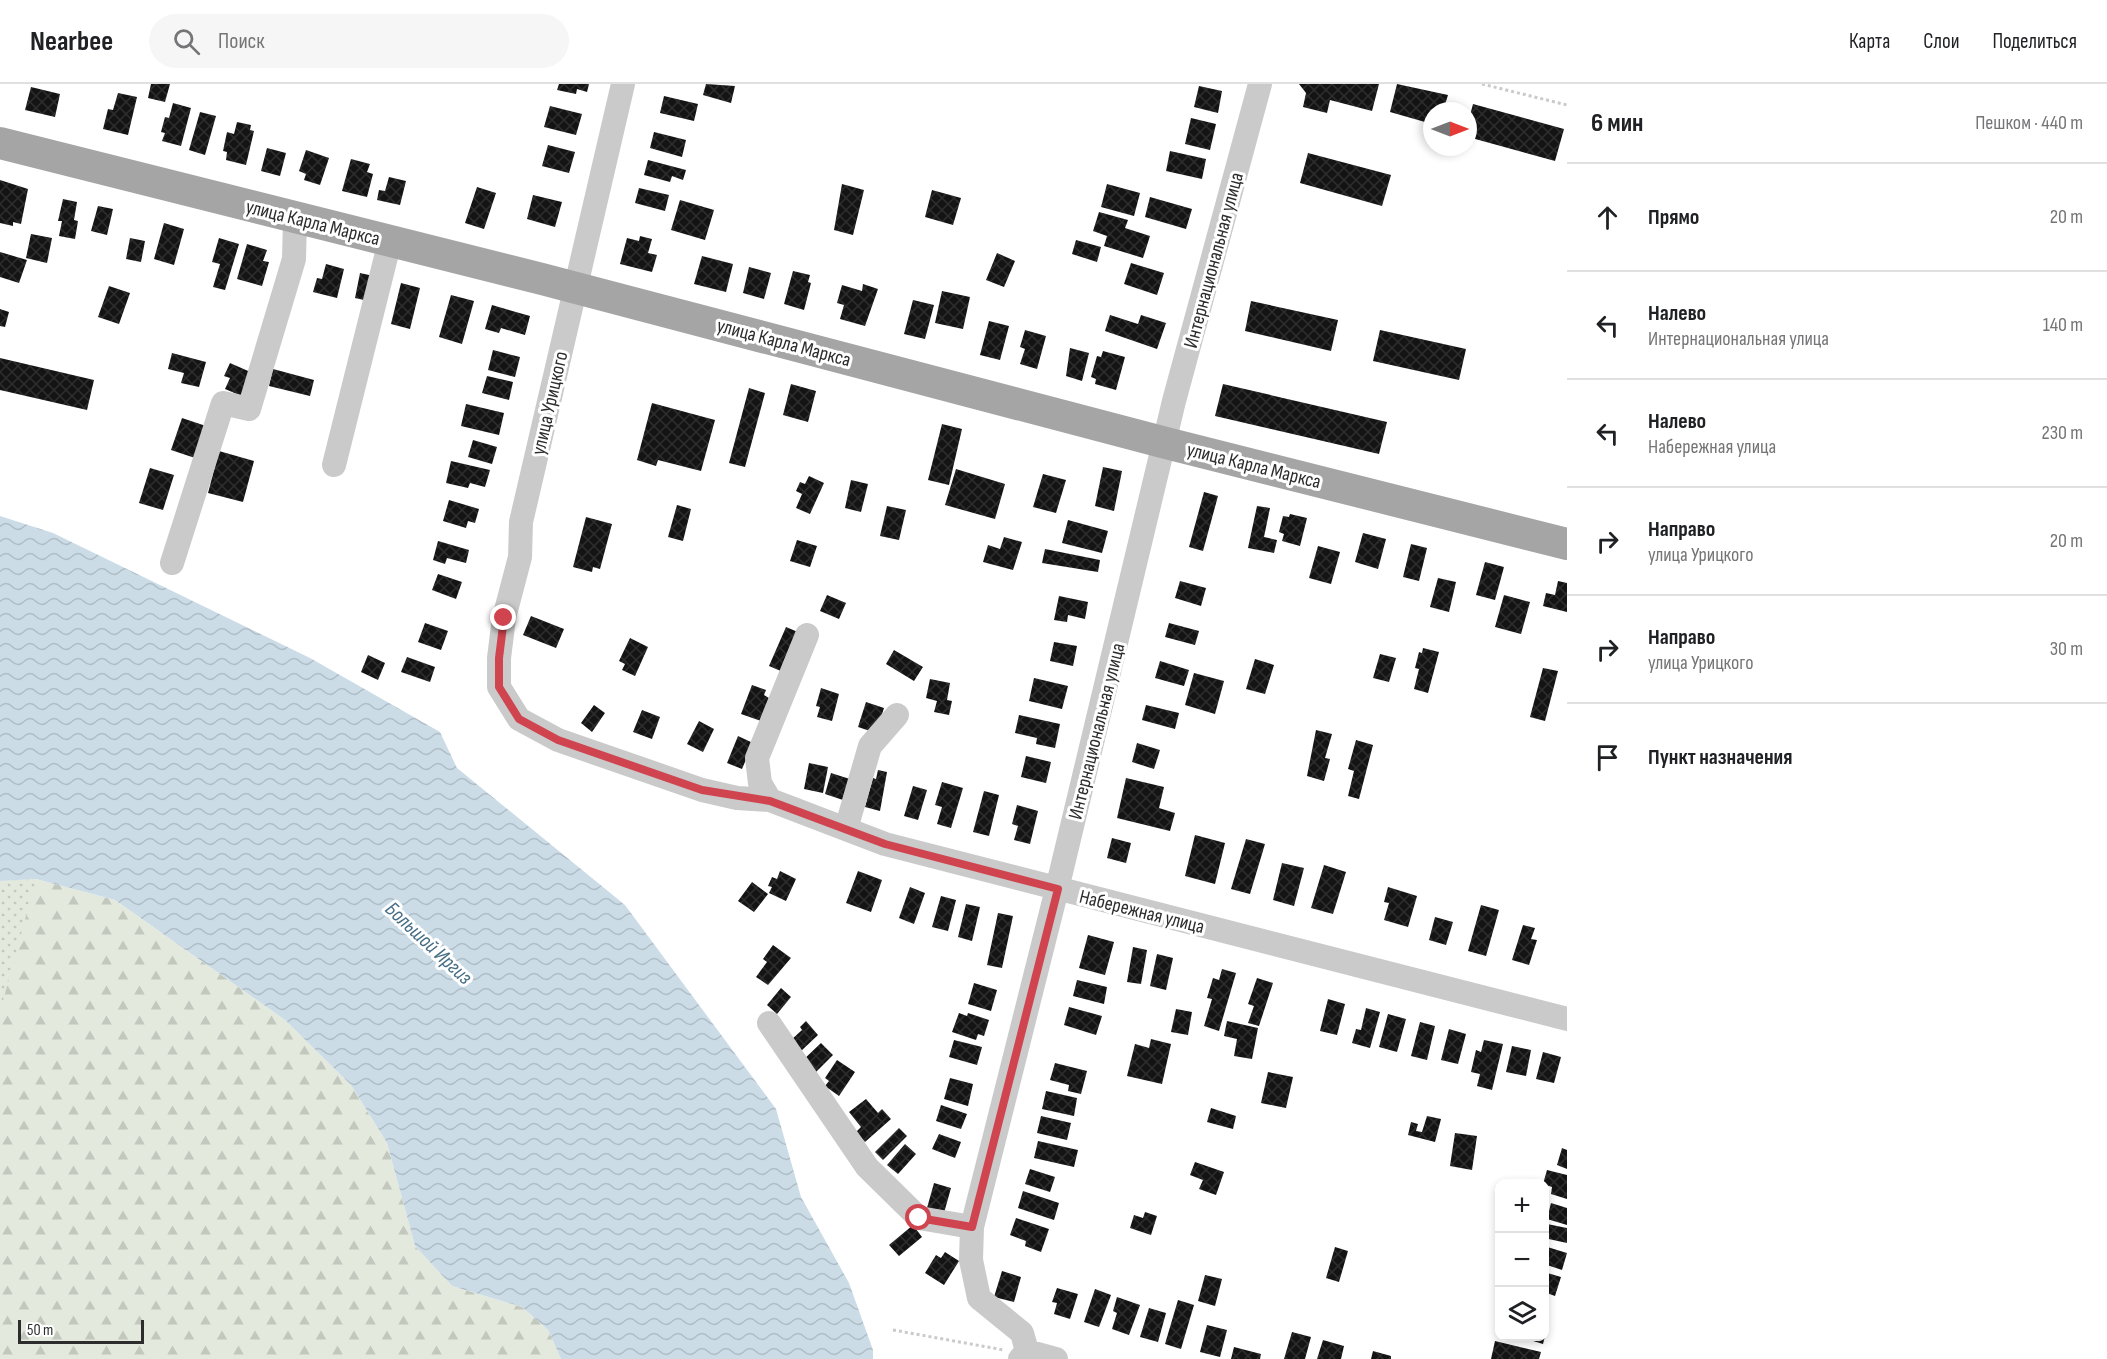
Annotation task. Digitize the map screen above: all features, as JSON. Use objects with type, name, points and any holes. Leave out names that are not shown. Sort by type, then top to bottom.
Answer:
[{"type":"main road","name":"улица Карла Маркса","points":[[0,143],[576,288],[1166,443],[1567,544]]},
{"type":"street","name":"улица Урицкого","points":[[519,719],[499,687],[501,638],[520,557],[521,522],[623,84]]},
{"type":"street","name":"Интернациональная улица","points":[[1023,1355],[1022,1333],[979,1298],[971,1260],[972,1227],[1058,889],[1178,390],[1260,84]]},
{"type":"street","points":[[172,563],[223,403],[249,409],[294,259],[295,218]]},
{"type":"street","points":[[334,465],[390,241]]},
{"type":"street","points":[[770,801],[760,783],[757,758],[807,635]]},
{"type":"street","points":[[846,829],[870,746],[897,715]]},
{"type":"street","name":"Набережная улица","points":[[519,719],[558,740],[702,790],[770,801],[885,844],[1567,1019]]},
{"type":"street","points":[[769,1023],[867,1167],[919,1218],[972,1227]]},
{"type":"street","points":[[1023,1355],[1056,1359]]},
{"type":"path","points":[[1482,84],[1567,105]]},
{"type":"path","points":[[893,1330],[1023,1355]]},
{"type":"green space","points":[[36,879],[115,900],[285,1020],[351,1085],[387,1143],[415,1246],[452,1286],[522,1307],[548,1330],[561,1359],[0,1359],[0,881]]},
{"type":"green space","points":[[36,879],[0,1012],[0,881]]},
{"type":"water","name":"Большой Иргиз","points":[[0,516],[53,533],[310,658],[440,732],[457,768],[625,905],[776,1109],[801,1197],[849,1283],[873,1350],[873,1359],[561,1359],[548,1330],[522,1307],[452,1286],[415,1246],[387,1143],[351,1085],[285,1020],[115,900],[36,879],[0,881]]},
{"type":"building","points":[[151,84],[170,84],[165,102],[148,98]]},
{"type":"building","points":[[559,84],[589,84],[587,92],[577,89],[576,94],[557,90]]},
{"type":"building","points":[[706,84],[735,86],[731,103],[703,95]]},
{"type":"building","points":[[1299,84],[1379,84],[1372,111],[1330,100],[1327,113],[1303,107],[1306,93]]},
{"type":"building","points":[[1397,84],[1448,95],[1446,102],[1423,102],[1423,121],[1390,112]]},
{"type":"building","points":[[1199,86],[1222,91],[1218,113],[1194,107]]},
{"type":"building","points":[[31,87],[60,94],[55,117],[25,110]]},
{"type":"building","points":[[118,93],[137,97],[128,135],[103,129],[108,109],[113,110]]},
{"type":"building","points":[[664,96],[698,104],[694,121],[660,113]]},
{"type":"building","points":[[173,103],[191,108],[181,146],[162,141],[165,133],[161,132],[165,117],[169,118]]},
{"type":"building","points":[[1477,105],[1564,129],[1555,161],[1477,139]]},
{"type":"building","points":[[550,106],[582,114],[576,135],[544,127]]},
{"type":"building","points":[[200,112],[216,116],[205,155],[189,150]]},
{"type":"building","points":[[1191,118],[1216,124],[1210,150],[1185,144]]},
{"type":"building","points":[[237,122],[251,125],[250,130],[254,131],[246,165],[226,160],[227,152],[223,151],[227,132],[234,134]]},
{"type":"building","points":[[654,132],[686,140],[682,157],[650,148]]},
{"type":"building","points":[[548,145],[575,152],[569,173],[542,166]]},
{"type":"building","points":[[267,148],[286,153],[280,176],[261,171]]},
{"type":"building","points":[[306,150],[329,158],[320,185],[304,180],[306,174],[299,171]]},
{"type":"building","points":[[1170,151],[1206,159],[1202,179],[1166,171]]},
{"type":"building","points":[[1308,153],[1391,175],[1382,206],[1300,183]]},
{"type":"building","points":[[351,159],[370,164],[367,172],[373,174],[367,197],[342,191]]},
{"type":"building","points":[[648,160],[686,170],[683,180],[672,176],[670,182],[644,175]]},
{"type":"building","points":[[389,177],[406,181],[400,205],[377,200],[379,190],[385,191]]},
{"type":"building","points":[[0,180],[28,189],[21,224],[13,222],[13,226],[0,223]]},
{"type":"building","points":[[842,184],[864,190],[853,235],[834,230]]},
{"type":"building","points":[[1107,184],[1140,193],[1134,216],[1101,207]]},
{"type":"building","points":[[477,187],[496,193],[484,229],[465,223]]},
{"type":"building","points":[[639,188],[669,195],[665,211],[635,203]]},
{"type":"building","points":[[932,190],[961,198],[953,225],[925,217]]},
{"type":"building","points":[[533,195],[562,202],[555,227],[527,219]]},
{"type":"building","points":[[1150,197],[1192,209],[1186,229],[1145,217]]},
{"type":"building","points":[[63,199],[77,202],[74,220],[78,221],[75,239],[59,236],[62,221],[58,221]]},
{"type":"building","points":[[680,200],[714,210],[705,240],[671,230]]},
{"type":"building","points":[[98,206],[113,209],[107,235],[91,231]]},
{"type":"building","points":[[1099,212],[1128,220],[1125,228],[1150,236],[1143,258],[1104,246],[1107,236],[1093,231]]},
{"type":"building","points":[[164,223],[184,229],[174,265],[154,259]]},
{"type":"building","points":[[31,234],[52,238],[47,263],[26,258]]},
{"type":"building","points":[[640,236],[652,239],[648,253],[657,255],[652,272],[620,264],[627,238],[639,241]]},
{"type":"building","points":[[130,238],[145,241],[141,262],[126,259]]},
{"type":"building","points":[[219,238],[239,244],[225,290],[213,287],[220,264],[212,262]]},
{"type":"building","points":[[1076,240],[1101,247],[1097,262],[1072,254]]},
{"type":"building","points":[[247,244],[267,250],[263,261],[269,262],[262,286],[237,279]]},
{"type":"building","points":[[0,252],[27,260],[19,283],[0,277]]},
{"type":"building","points":[[997,253],[1015,261],[1004,287],[986,280]]},
{"type":"building","points":[[702,256],[733,264],[726,292],[694,284]]},
{"type":"building","points":[[1131,263],[1164,273],[1157,295],[1124,284]]},
{"type":"building","points":[[326,264],[344,269],[337,298],[313,292],[317,278],[322,279]]},
{"type":"building","points":[[749,267],[771,273],[764,299],[743,293]]},
{"type":"building","points":[[793,271],[810,275],[808,282],[811,283],[804,310],[784,304]]},
{"type":"building","points":[[360,273],[378,277],[373,302],[355,298]]},
{"type":"building","points":[[401,283],[420,288],[410,329],[391,324]]},
{"type":"building","points":[[863,284],[878,289],[865,326],[840,319],[844,305],[837,303],[842,285],[862,291]]},
{"type":"building","points":[[109,286],[130,293],[119,324],[98,317]]},
{"type":"building","points":[[942,291],[970,297],[963,329],[935,323]]},
{"type":"building","points":[[451,295],[474,301],[462,344],[439,337]]},
{"type":"building","points":[[913,300],[934,305],[925,339],[904,334]]},
{"type":"building","points":[[1251,301],[1338,320],[1331,351],[1245,331]]},
{"type":"building","points":[[492,305],[530,316],[525,335],[501,328],[499,333],[485,329]]},
{"type":"building","points":[[0,309],[9,312],[5,327],[0,326]]},
{"type":"building","points":[[1110,315],[1138,324],[1141,315],[1166,323],[1157,349],[1105,331]]},
{"type":"building","points":[[989,321],[1009,326],[1000,360],[980,355]]},
{"type":"building","points":[[1025,330],[1046,336],[1037,369],[1020,364],[1025,349],[1020,347]]},
{"type":"building","points":[[1380,330],[1466,349],[1459,380],[1373,361]]},
{"type":"building","points":[[1070,348],[1089,353],[1082,381],[1066,376]]},
{"type":"building","points":[[493,350],[520,357],[515,377],[488,370]]},
{"type":"building","points":[[1103,351],[1125,357],[1116,390],[1095,384],[1096,379],[1091,377],[1097,356],[1101,357]]},
{"type":"building","points":[[172,353],[206,362],[199,387],[181,383],[184,373],[168,369]]},
{"type":"building","points":[[0,358],[94,380],[87,410],[0,390]]},
{"type":"building","points":[[230,363],[255,374],[244,397],[225,389],[230,378],[224,376]]},
{"type":"building","points":[[273,369],[314,380],[310,396],[269,386]]},
{"type":"building","points":[[487,376],[513,382],[509,400],[482,393]]},
{"type":"building","points":[[791,384],[816,391],[808,422],[783,415]]},
{"type":"building","points":[[1223,384],[1387,422],[1379,454],[1215,416]]},
{"type":"building","points":[[749,388],[765,393],[745,467],[729,463]]},
{"type":"building","points":[[652,403],[715,420],[701,471],[658,460],[656,466],[637,460]]},
{"type":"building","points":[[466,404],[504,413],[499,435],[461,426]]},
{"type":"building","points":[[182,418],[212,428],[201,460],[171,450]]},
{"type":"building","points":[[942,424],[962,429],[949,485],[928,480]]},
{"type":"building","points":[[473,440],[497,447],[492,464],[468,457]]},
{"type":"building","points":[[219,451],[254,461],[243,502],[208,493]]},
{"type":"building","points":[[451,461],[490,470],[485,487],[470,483],[468,488],[446,483]]},
{"type":"building","points":[[1103,467],[1122,471],[1114,511],[1095,506]]},
{"type":"building","points":[[150,468],[174,475],[163,510],[139,503]]},
{"type":"building","points":[[956,469],[1005,484],[995,519],[945,505]]},
{"type":"building","points":[[1043,474],[1066,480],[1056,513],[1033,507]]},
{"type":"building","points":[[809,476],[824,483],[810,514],[796,508],[802,494],[796,491],[800,482],[805,484]]},
{"type":"building","points":[[851,480],[868,484],[861,512],[845,508]]},
{"type":"building","points":[[1204,492],[1218,496],[1203,551],[1189,547]]},
{"type":"building","points":[[449,500],[479,509],[475,523],[468,521],[466,528],[443,521]]},
{"type":"building","points":[[677,505],[691,509],[683,541],[668,537]]},
{"type":"building","points":[[887,506],[906,510],[899,540],[880,536]]},
{"type":"building","points":[[1257,506],[1270,508],[1264,537],[1277,540],[1274,553],[1248,548]]},
{"type":"building","points":[[1290,514],[1307,518],[1300,546],[1282,541],[1284,534],[1279,532],[1283,516],[1289,517]]},
{"type":"building","points":[[586,517],[612,524],[600,569],[593,567],[592,572],[573,567]]},
{"type":"building","points":[[1068,520],[1108,531],[1102,553],[1062,543]]},
{"type":"building","points":[[1363,533],[1386,539],[1378,569],[1355,562]]},
{"type":"building","points":[[1004,537],[1022,542],[1013,570],[983,562],[988,545],[1000,549]]},
{"type":"building","points":[[797,540],[817,546],[810,567],[790,561]]},
{"type":"building","points":[[438,541],[469,550],[466,563],[447,558],[445,564],[433,560]]},
{"type":"building","points":[[1411,544],[1427,548],[1419,581],[1403,577]]},
{"type":"building","points":[[1318,546],[1340,552],[1331,584],[1309,578]]},
{"type":"building","points":[[1045,549],[1100,560],[1098,572],[1042,563]]},
{"type":"building","points":[[1485,562],[1504,567],[1495,600],[1476,595]]},
{"type":"building","points":[[438,574],[462,582],[456,599],[432,590]]},
{"type":"building","points":[[1438,578],[1456,582],[1449,612],[1430,607]]},
{"type":"building","points":[[1180,581],[1206,588],[1201,606],[1175,598]]},
{"type":"building","points":[[1558,581],[1567,583],[1567,612],[1543,606],[1546,593],[1555,595]]},
{"type":"building","points":[[827,595],[846,603],[839,619],[820,611]]},
{"type":"building","points":[[1504,595],[1530,602],[1521,634],[1495,627]]},
{"type":"building","points":[[1059,596],[1088,602],[1085,619],[1068,615],[1067,622],[1054,620]]},
{"type":"building","points":[[531,616],[564,629],[556,648],[523,635]]},
{"type":"building","points":[[425,623],[448,631],[441,650],[418,642]]},
{"type":"building","points":[[1169,623],[1199,631],[1195,645],[1165,637]]},
{"type":"building","points":[[786,627],[805,635],[783,672],[769,666]]},
{"type":"building","points":[[630,638],[648,647],[635,676],[622,670],[625,664],[619,661]]},
{"type":"building","points":[[1054,642],[1077,646],[1073,666],[1050,661]]},
{"type":"building","points":[[1423,648],[1439,652],[1428,693],[1414,689],[1419,669],[1415,668],[1419,652],[1422,653]]},
{"type":"building","points":[[894,650],[923,667],[914,681],[886,664]]},
{"type":"building","points":[[1380,654],[1396,658],[1389,682],[1373,678]]},
{"type":"building","points":[[368,655],[385,663],[378,680],[361,672]]},
{"type":"building","points":[[407,657],[435,667],[430,682],[401,672]]},
{"type":"building","points":[[1255,659],[1274,665],[1265,694],[1246,689]]},
{"type":"building","points":[[1160,661],[1189,670],[1184,686],[1155,678]]},
{"type":"building","points":[[1543,668],[1558,671],[1545,721],[1530,717]]},
{"type":"building","points":[[1194,673],[1224,681],[1215,714],[1185,705]]},
{"type":"building","points":[[1034,678],[1068,686],[1062,709],[1029,701]]},
{"type":"building","points":[[930,679],[950,683],[947,700],[952,701],[949,715],[934,712],[937,701],[926,698]]},
{"type":"building","points":[[752,685],[766,690],[764,695],[769,698],[761,721],[741,714]]},
{"type":"building","points":[[821,688],[839,694],[832,721],[817,717],[820,707],[816,706]]},
{"type":"building","points":[[866,702],[884,708],[876,733],[858,727]]},
{"type":"building","points":[[594,705],[605,713],[592,732],[581,723]]},
{"type":"building","points":[[1146,705],[1179,713],[1175,729],[1142,720]]},
{"type":"building","points":[[642,710],[660,717],[652,739],[633,732]]},
{"type":"building","points":[[1019,715],[1060,724],[1055,748],[1036,744],[1037,738],[1015,733]]},
{"type":"building","points":[[699,721],[714,729],[703,752],[687,744]]},
{"type":"building","points":[[1316,730],[1332,734],[1325,758],[1330,759],[1324,781],[1307,776]]},
{"type":"building","points":[[738,736],[753,743],[742,769],[727,763]]},
{"type":"building","points":[[1356,740],[1373,745],[1359,799],[1348,796],[1354,771],[1348,769]]},
{"type":"building","points":[[1137,743],[1160,750],[1154,769],[1132,762]]},
{"type":"building","points":[[1026,756],[1051,762],[1046,783],[1021,777]]},
{"type":"building","points":[[809,763],[828,767],[823,793],[804,789]]},
{"type":"building","points":[[878,770],[887,772],[880,811],[865,807],[873,778],[876,779]]},
{"type":"building","points":[[831,773],[856,781],[849,802],[825,794]]},
{"type":"building","points":[[1126,778],[1164,787],[1159,808],[1175,813],[1170,831],[1117,818]]},
{"type":"building","points":[[942,782],[963,788],[951,828],[937,824],[942,807],[935,805]]},
{"type":"building","points":[[913,786],[927,790],[918,820],[904,816]]},
{"type":"building","points":[[984,791],[999,795],[989,836],[973,832]]},
{"type":"building","points":[[1017,805],[1038,811],[1030,844],[1014,840],[1018,826],[1012,824]]},
{"type":"building","points":[[1195,835],[1225,843],[1215,884],[1185,876]]},
{"type":"building","points":[[1112,838],[1131,843],[1126,863],[1107,858]]},
{"type":"building","points":[[1246,839],[1265,844],[1250,894],[1231,889]]},
{"type":"building","points":[[1282,863],[1304,868],[1294,906],[1273,900]]},
{"type":"building","points":[[1324,865],[1346,872],[1333,914],[1311,908]]},
{"type":"building","points":[[780,871],[796,879],[786,901],[769,893],[772,887],[768,886],[772,877],[777,879]]},
{"type":"building","points":[[858,871],[882,880],[871,912],[846,903]]},
{"type":"building","points":[[752,882],[768,894],[754,912],[738,901]]},
{"type":"building","points":[[910,887],[925,893],[914,924],[899,918]]},
{"type":"building","points":[[1388,887],[1417,896],[1408,927],[1384,920],[1389,903],[1384,902]]},
{"type":"building","points":[[941,896],[956,900],[948,931],[932,927]]},
{"type":"building","points":[[966,904],[980,907],[972,941],[958,937]]},
{"type":"building","points":[[1481,905],[1499,910],[1486,956],[1468,951]]},
{"type":"building","points":[[998,913],[1013,916],[1002,968],[987,965]]},
{"type":"building","points":[[1435,917],[1453,922],[1446,945],[1429,940]]},
{"type":"building","points":[[1523,925],[1535,928],[1531,939],[1537,940],[1529,965],[1512,960]]},
{"type":"building","points":[[1088,935],[1114,942],[1105,975],[1079,968]]},
{"type":"building","points":[[773,945],[791,958],[768,985],[756,977],[767,962],[763,959]]},
{"type":"building","points":[[1133,947],[1147,950],[1141,984],[1127,982]]},
{"type":"building","points":[[1157,954],[1173,958],[1166,990],[1150,986]]},
{"type":"building","points":[[1222,969],[1236,973],[1219,1031],[1204,1026],[1212,999],[1207,998],[1213,978],[1219,980]]},
{"type":"building","points":[[1257,978],[1273,983],[1259,1026],[1248,1023],[1254,1006],[1248,1004]]},
{"type":"building","points":[[1077,980],[1107,987],[1104,1004],[1073,996]]},
{"type":"building","points":[[974,983],[997,990],[991,1011],[968,1004]]},
{"type":"building","points":[[781,988],[791,997],[777,1014],[767,1005]]},
{"type":"building","points":[[1328,999],[1345,1004],[1337,1035],[1320,1031]]},
{"type":"building","points":[[1069,1007],[1102,1016],[1096,1035],[1064,1025]]},
{"type":"building","points":[[1366,1008],[1380,1012],[1370,1048],[1352,1043],[1356,1029],[1361,1030]]},
{"type":"building","points":[[1176,1009],[1192,1012],[1188,1035],[1171,1032]]},
{"type":"building","points":[[959,1013],[967,1016],[968,1013],[989,1020],[984,1036],[978,1034],[976,1040],[952,1032]]},
{"type":"building","points":[[1388,1014],[1406,1019],[1397,1052],[1379,1047]]},
{"type":"building","points":[[806,1021],[818,1035],[800,1052],[790,1041],[802,1030],[800,1027]]},
{"type":"building","points":[[1227,1021],[1258,1028],[1252,1059],[1234,1056],[1237,1039],[1224,1036]]},
{"type":"building","points":[[1420,1022],[1435,1026],[1427,1060],[1411,1056]]},
{"type":"building","points":[[1449,1029],[1466,1034],[1458,1064],[1441,1060]]},
{"type":"building","points":[[1151,1039],[1171,1044],[1162,1084],[1127,1076],[1135,1044],[1149,1048]]},
{"type":"building","points":[[954,1040],[982,1047],[977,1065],[949,1057]]},
{"type":"building","points":[[1484,1040],[1503,1044],[1492,1090],[1477,1086],[1480,1074],[1471,1072],[1476,1050],[1481,1052]]},
{"type":"building","points":[[821,1043],[833,1055],[813,1075],[801,1062]]},
{"type":"building","points":[[1512,1046],[1531,1050],[1526,1076],[1506,1072]]},
{"type":"building","points":[[1543,1052],[1561,1057],[1554,1083],[1536,1079]]},
{"type":"building","points":[[837,1060],[855,1072],[839,1096],[825,1086],[829,1081],[825,1078]]},
{"type":"building","points":[[1055,1063],[1087,1071],[1081,1094],[1068,1091],[1069,1085],[1050,1080]]},
{"type":"building","points":[[1268,1072],[1293,1077],[1286,1108],[1261,1103]]},
{"type":"building","points":[[950,1078],[973,1084],[968,1106],[944,1099]]},
{"type":"building","points":[[1046,1091],[1077,1098],[1074,1116],[1042,1109]]},
{"type":"building","points":[[866,1099],[878,1113],[882,1109],[891,1119],[865,1142],[856,1132],[861,1127],[849,1112]]},
{"type":"building","points":[[941,1105],[967,1114],[961,1129],[936,1121]]},
{"type":"building","points":[[1211,1108],[1236,1116],[1233,1129],[1207,1122]]},
{"type":"building","points":[[1041,1116],[1071,1123],[1067,1140],[1037,1133]]},
{"type":"building","points":[[1427,1116],[1441,1119],[1435,1142],[1408,1135],[1411,1122],[1418,1124],[1416,1131],[1422,1132]]},
{"type":"building","points":[[899,1128],[907,1136],[883,1160],[875,1152]]},
{"type":"building","points":[[1455,1133],[1477,1136],[1472,1170],[1450,1166]]},
{"type":"building","points":[[939,1134],[961,1142],[955,1158],[932,1149]]},
{"type":"building","points":[[1038,1141],[1078,1150],[1074,1167],[1034,1158]]},
{"type":"building","points":[[905,1144],[916,1154],[898,1174],[887,1165]]},
{"type":"building","points":[[1562,1148],[1567,1150],[1567,1169],[1557,1165]]},
{"type":"building","points":[[1195,1162],[1224,1172],[1216,1195],[1199,1189],[1203,1180],[1190,1175]]},
{"type":"building","points":[[1030,1169],[1055,1177],[1050,1192],[1025,1184]]},
{"type":"building","points":[[1547,1170],[1567,1175],[1567,1199],[1551,1194],[1552,1187],[1549,1186],[1549,1179],[1544,1179]]},
{"type":"building","points":[[934,1183],[951,1188],[944,1213],[927,1208]]},
{"type":"building","points":[[1023,1191],[1059,1203],[1054,1220],[1018,1208]]},
{"type":"building","points":[[1551,1203],[1567,1208],[1567,1225],[1549,1220]]},
{"type":"building","points":[[1145,1212],[1157,1216],[1151,1235],[1130,1228],[1134,1215],[1143,1218]]},
{"type":"building","points":[[1016,1218],[1049,1229],[1041,1252],[1025,1246],[1026,1241],[1010,1235]]},
{"type":"building","points":[[1549,1224],[1567,1228],[1567,1243],[1549,1239]]},
{"type":"building","points":[[913,1225],[922,1237],[899,1256],[889,1245]]},
{"type":"building","points":[[1335,1247],[1348,1251],[1339,1282],[1326,1278]]},
{"type":"building","points":[[1549,1248],[1567,1253],[1562,1270],[1549,1266]]},
{"type":"building","points":[[945,1252],[959,1261],[944,1285],[925,1273],[936,1255],[941,1258]]},
{"type":"building","points":[[1002,1271],[1021,1277],[1014,1302],[994,1297]]},
{"type":"building","points":[[1549,1273],[1561,1277],[1555,1296],[1549,1294]]},
{"type":"building","points":[[1205,1275],[1222,1279],[1215,1306],[1198,1301]]},
{"type":"building","points":[[1057,1288],[1078,1294],[1070,1319],[1054,1314],[1057,1303],[1052,1302]]},
{"type":"building","points":[[1095,1289],[1111,1295],[1099,1327],[1084,1322]]},
{"type":"building","points":[[1117,1297],[1140,1305],[1129,1335],[1112,1329],[1117,1313],[1113,1311]]},
{"type":"building","points":[[1178,1300],[1194,1305],[1181,1349],[1165,1344]]},
{"type":"building","points":[[1149,1308],[1166,1313],[1158,1342],[1140,1337]]},
{"type":"building","points":[[1207,1325],[1227,1330],[1220,1357],[1200,1352]]},
{"type":"building","points":[[1292,1332],[1311,1337],[1305,1359],[1284,1359]]},
{"type":"building","points":[[1323,1340],[1344,1346],[1341,1359],[1317,1359]]},
{"type":"building","points":[[1495,1341],[1541,1352],[1539,1359],[1491,1359]]},
{"type":"building","points":[[1234,1347],[1261,1354],[1260,1359],[1231,1359]]},
{"type":"building","points":[[1373,1351],[1391,1356],[1391,1359],[1371,1359]]},
{"type":"route","points":[[504,618],[499,658],[499,687],[506,703],[519,719],[558,740],[702,790],[737,798],[770,801],[885,844],[1058,889],[972,1227],[919,1218]]}]
